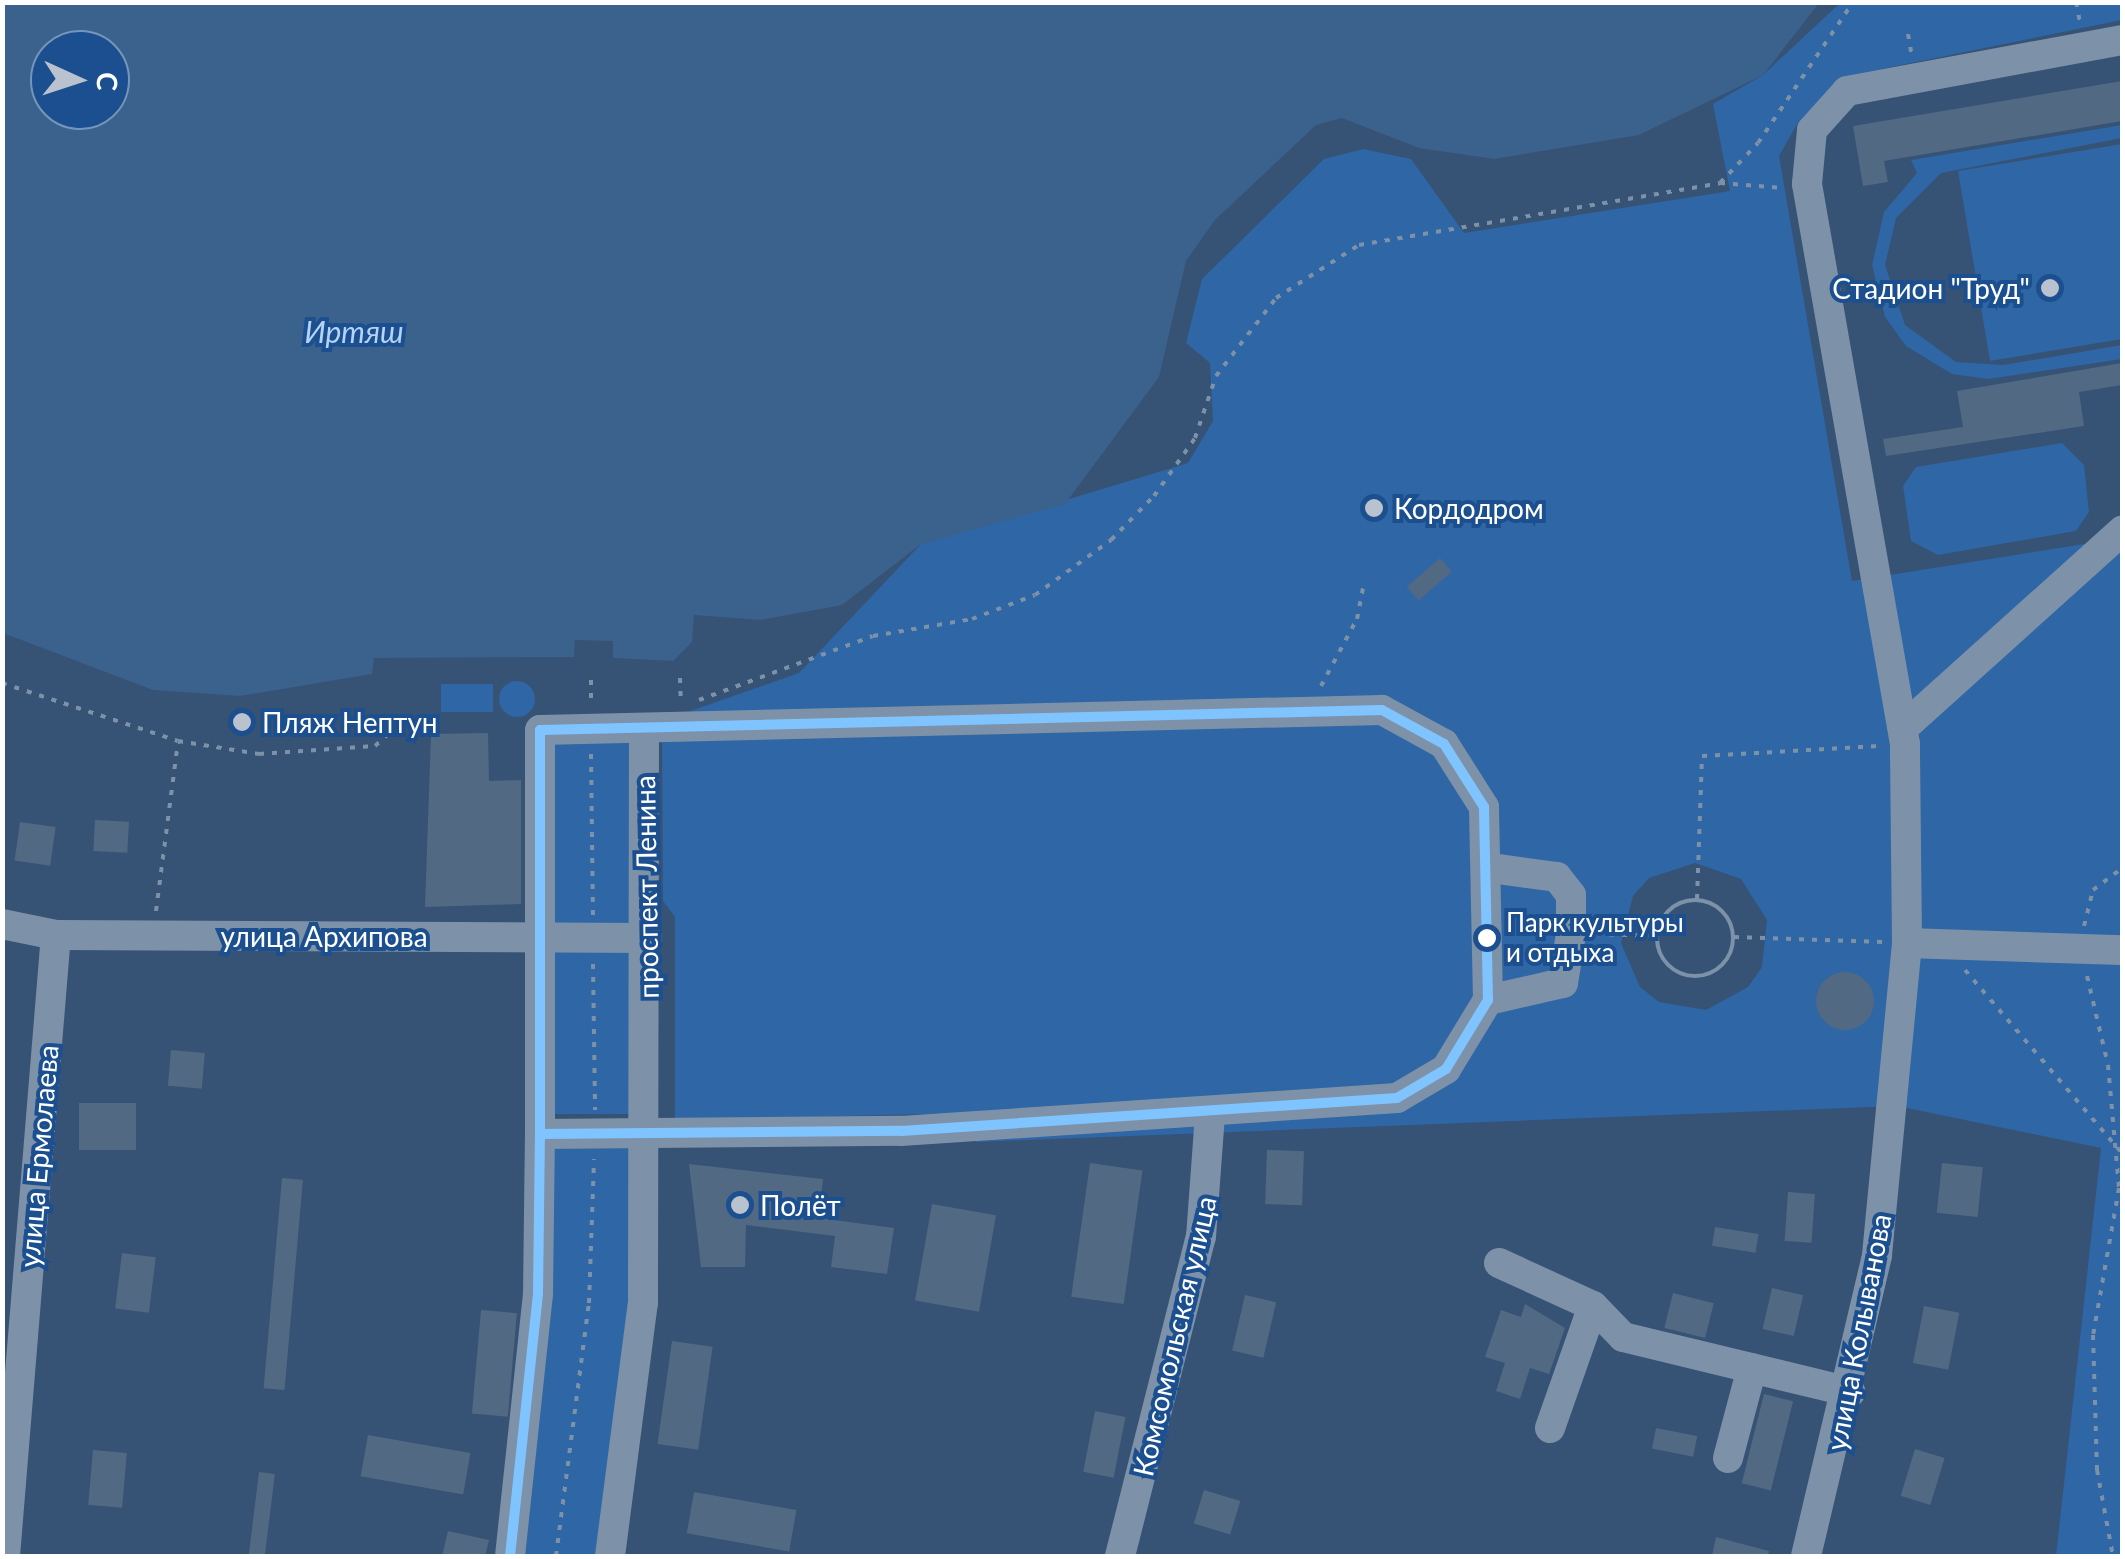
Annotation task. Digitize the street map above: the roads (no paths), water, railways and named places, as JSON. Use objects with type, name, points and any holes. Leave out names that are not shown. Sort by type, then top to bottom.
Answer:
[{"type":"street","name":"улица Колыванова","points":[[1806,1556],[1850,1392],[1897,1106],[1907,943],[1904,736],[1810,200],[1812,130],[1847,90],[2122,40]]},
{"type":"street","points":[[1904,736],[2122,531]]},
{"type":"street","points":[[510,1556],[538,1294],[540,730],[1382,710],[1422,725],[1470,778],[1491,836],[1488,1000],[1446,1070],[1397,1098],[1210,1113],[649,1134],[540,1134]]},
{"type":"street","name":"проспект Ленина","points":[[610,1556],[635,1401],[649,1134],[648,728]]},
{"type":"street","points":[[1488,1000],[1563,983],[1571,934],[1571,895],[1556,877],[1490,868]]},
{"type":"street","name":"улица Архипова","points":[[2,924],[56,935],[647,938]]},
{"type":"street","name":"улица Ермолаева","points":[[5,1556],[56,935]]},
{"type":"street","points":[[1907,943],[2122,950]]},
{"type":"street","name":"Комсомольская улица","points":[[1120,1556],[1201,1238],[1210,1113]]},
{"type":"street","points":[[1499,1263],[1593,1306],[1624,1336],[1850,1392]]},
{"type":"street","points":[[1550,1428],[1593,1306]]},
{"type":"street","points":[[1728,1458],[1752,1368]]},
{"type":"water","name":"Иртяш","points":[[3,2],[1819,3],[1763,75],[1639,135],[1494,159],[1419,148],[1342,118],[1316,125],[1215,220],[1186,261],[1159,377],[1065,504],[921,544],[842,605],[760,620],[694,615],[692,642],[673,661],[613,658],[613,641],[575,640],[574,657],[374,658],[372,674],[240,696],[153,690],[3,633]]},
{"type":"place","name":"Стадион \"Труд\"","points":[[2050,288]]},
{"type":"place","name":"Кордодром","points":[[1374,508]]},
{"type":"place","name":"Пляж Нептун","points":[[242,722]]},
{"type":"place","name":"Парк культуры и отдыха","points":[[1487,938]]},
{"type":"place","name":"Полёт","points":[[740,1205]]}]
